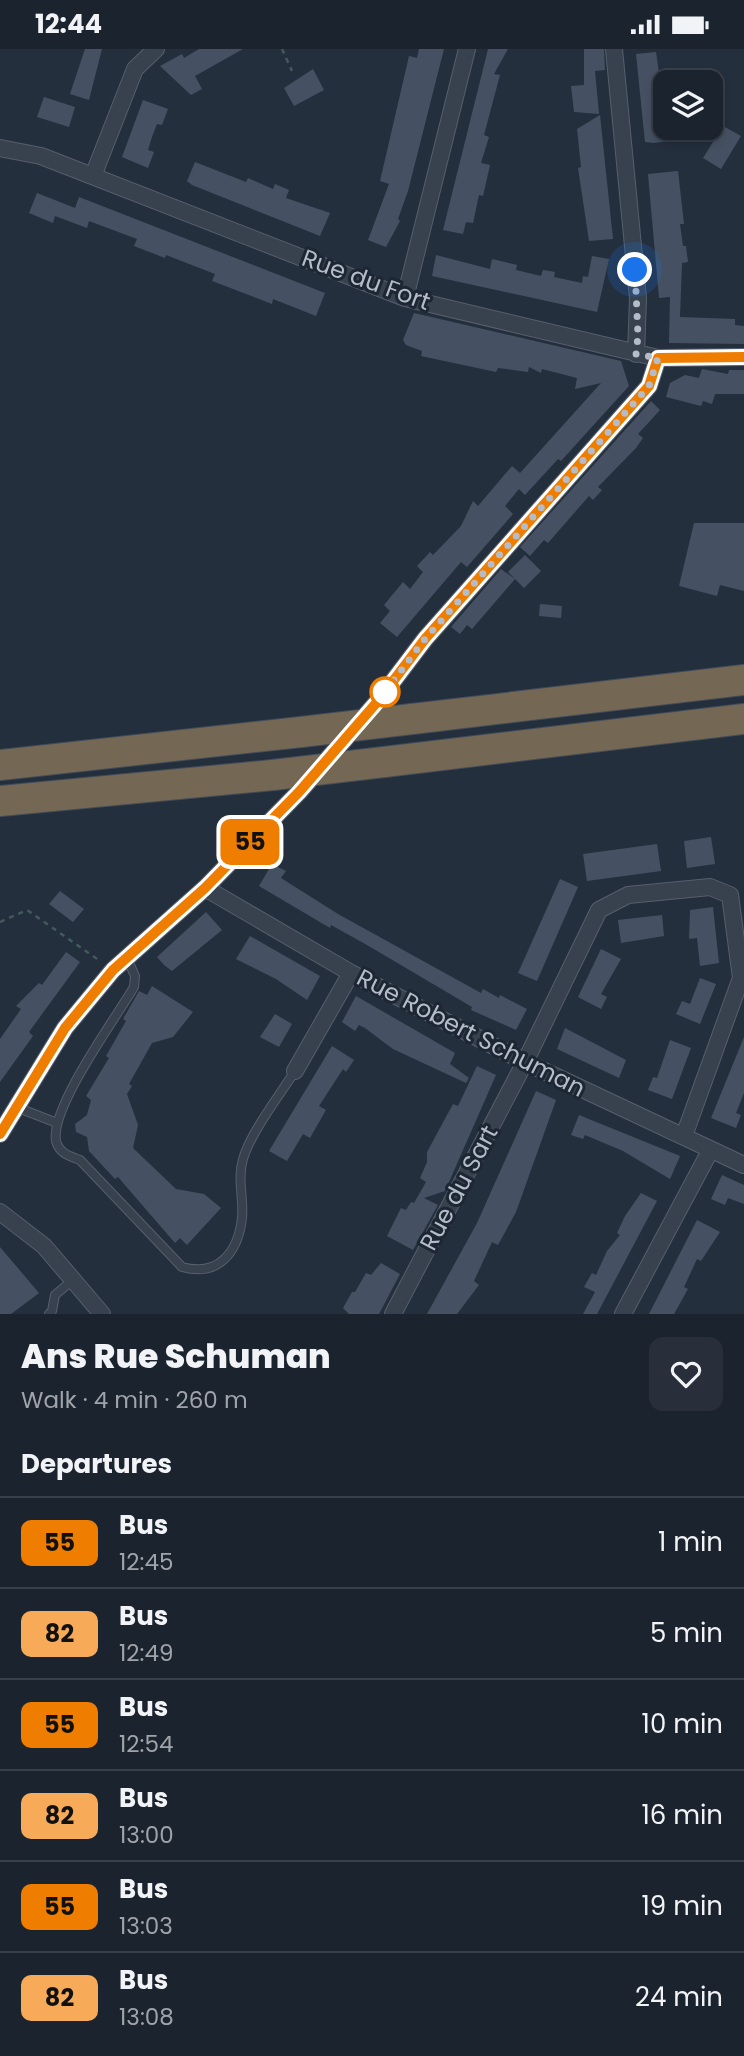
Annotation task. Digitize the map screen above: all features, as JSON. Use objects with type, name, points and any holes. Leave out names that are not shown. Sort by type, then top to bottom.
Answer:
[{"type":"highway","points":[[0,765],[744,680]]},
{"type":"highway","points":[[0,801],[273,775],[744,719]]},
{"type":"street","points":[[93,176],[135,69],[156,49]]},
{"type":"street","points":[[405,298],[467,49]]},
{"type":"street","points":[[614,49],[638,298],[636,354]]},
{"type":"street","name":"Rue du Fort","points":[[0,148],[41,156],[405,298],[658,358],[744,357]]},
{"type":"street","points":[[0,1134],[65,1028],[113,970],[205,888],[299,792],[378,701],[425,639],[649,386],[658,358]]},
{"type":"street","name":"Rue du Sart","points":[[393,1314],[525,1062],[599,910],[628,895],[710,887],[730,895],[741,978],[684,1136]]},
{"type":"street","name":"Rue Robert Schuman","points":[[205,888],[351,973],[525,1062],[744,1165]]},
{"type":"street","points":[[295,1071],[351,973]]},
{"type":"street","points":[[623,1314],[710,1151]]},
{"type":"street","points":[[0,1212],[44,1246],[102,1314]]},
{"type":"lane","points":[[127,958],[135,976],[134,987],[75,1082],[57,1123],[56,1143],[64,1154],[80,1160],[182,1267],[204,1271],[221,1263],[235,1243],[242,1217],[239,1186],[243,1159],[295,1071]]},
{"type":"lane","points":[[16,1107],[57,1123]]},
{"type":"lane","points":[[49,1314],[55,1295],[74,1279]]},
{"type":"path","points":[[282,49],[292,71]]},
{"type":"path","points":[[0,922],[27,909],[113,970]]},
{"type":"building","points":[[85,49],[102,49],[89,100],[70,94]]},
{"type":"building","points":[[199,49],[243,49],[195,76],[202,89],[191,95],[160,66],[182,54],[184,58]]},
{"type":"building","points":[[419,49],[444,49],[408,191],[398,219],[400,221],[386,247],[368,240],[389,184],[380,181],[409,56],[417,58]]},
{"type":"building","points":[[488,49],[508,49],[494,74],[500,75],[484,135],[489,137],[481,163],[490,165],[483,196],[479,195],[473,223],[466,222],[463,234],[443,230]]},
{"type":"building","points":[[584,49],[604,49],[605,70],[595,71],[599,114],[574,112],[571,86],[584,85]]},
{"type":"building","points":[[656,52],[659,70],[653,70],[653,140],[669,141],[645,142],[636,54]]},
{"type":"building","points":[[313,69],[324,90],[294,106],[284,88]]},
{"type":"building","points":[[44,97],[75,107],[69,127],[37,117]]},
{"type":"building","points":[[143,100],[168,109],[162,125],[157,124],[152,137],[148,150],[154,152],[148,168],[122,157]]},
{"type":"building","points":[[600,115],[613,239],[589,241],[578,168],[581,167],[577,129]]},
{"type":"building","points":[[723,126],[741,136],[721,169],[703,158],[714,140],[723,140]]},
{"type":"building","points":[[195,162],[246,182],[248,178],[273,189],[275,184],[289,190],[286,198],[330,213],[320,236],[192,185],[187,181]]},
{"type":"building","points":[[678,171],[684,224],[680,224],[688,262],[682,263],[680,317],[735,319],[735,325],[744,326],[744,344],[669,343],[670,297],[659,298],[648,174]]},
{"type":"building","points":[[37,193],[75,208],[79,197],[325,293],[316,316],[273,299],[272,304],[212,281],[215,274],[134,246],[137,239],[89,221],[87,228],[55,216],[53,223],[29,213]]},
{"type":"building","points":[[436,255],[490,269],[492,259],[517,265],[516,270],[541,276],[543,270],[555,272],[554,277],[582,283],[583,276],[588,277],[592,256],[609,259],[597,312],[432,276]]},
{"type":"building","points":[[414,313],[621,361],[629,386],[561,461],[558,459],[525,495],[519,489],[505,506],[513,514],[467,567],[461,562],[397,637],[380,623],[390,611],[384,605],[403,582],[410,589],[423,572],[417,566],[430,552],[433,555],[461,526],[473,501],[478,506],[512,466],[520,473],[601,383],[575,389],[577,378],[542,369],[541,373],[529,367],[528,372],[498,368],[496,372],[421,356],[422,351],[406,345],[403,340]]},
{"type":"building","points":[[702,369],[728,374],[729,370],[744,370],[744,394],[715,394],[712,404],[703,401],[701,406],[666,397],[670,383],[685,375],[699,378]]},
{"type":"building","points":[[651,401],[660,410],[638,434],[643,438],[636,448],[598,487],[602,490],[593,500],[589,496],[548,543],[544,540],[530,556],[520,547]]},
{"type":"building","points":[[694,523],[744,523],[744,591],[720,585],[717,596],[679,586]]},
{"type":"building","points":[[525,555],[541,571],[524,588],[508,572]]},
{"type":"building","points":[[501,569],[515,579],[472,629],[467,625],[460,634],[451,627]]},
{"type":"building","points":[[540,604],[562,606],[561,618],[539,616]]},
{"type":"building","points":[[711,837],[715,864],[687,868],[684,841]]},
{"type":"building","points":[[657,844],[661,871],[587,881],[583,854]]},
{"type":"building","points":[[272,864],[286,871],[281,878],[338,914],[481,993],[483,989],[527,1009],[516,1030],[471,1010],[472,1007],[367,945],[331,925],[330,928],[259,886]]},
{"type":"building","points":[[560,879],[578,887],[537,981],[518,973]]},
{"type":"building","points":[[60,891],[84,909],[73,922],[49,904]]},
{"type":"building","points":[[713,907],[719,963],[700,966],[697,938],[689,939],[690,910]]},
{"type":"building","points":[[206,912],[222,930],[172,971],[157,957]]},
{"type":"building","points":[[662,915],[664,936],[621,943],[618,920]]},
{"type":"building","points":[[250,936],[320,976],[307,1000],[276,979],[236,959]]},
{"type":"building","points":[[601,949],[621,959],[601,994],[607,997],[601,1009],[578,997]]},
{"type":"building","points":[[66,952],[80,962],[29,1032],[33,1036],[0,1082],[0,1039],[21,1009],[16,1006],[39,983],[42,985]]},
{"type":"building","points":[[700,978],[716,984],[700,1024],[676,1014],[682,1001],[690,1004]]},
{"type":"building","points":[[152,986],[193,1012],[173,1037],[152,1043],[129,1084],[132,1086],[127,1094],[138,1125],[133,1148],[176,1189],[204,1194],[221,1208],[187,1245],[180,1238],[175,1243],[118,1177],[115,1179],[89,1151],[87,1137],[76,1132],[75,1124],[87,1115],[91,1100],[86,1096],[109,1058],[106,1056],[126,1021],[123,1019],[139,991],[147,995]]},
{"type":"building","points":[[356,996],[455,1053],[450,1064],[469,1078],[466,1083],[393,1049],[359,1025],[355,1031],[342,1022]]},
{"type":"building","points":[[275,1014],[292,1024],[279,1047],[260,1037]]},
{"type":"building","points":[[565,1028],[626,1060],[619,1078],[557,1049]]},
{"type":"building","points":[[744,1037],[744,1093],[736,1113],[741,1115],[736,1128],[711,1118]]},
{"type":"building","points":[[670,1040],[691,1048],[672,1099],[648,1090],[653,1077],[657,1078]]},
{"type":"building","points":[[332,1046],[354,1060],[346,1072],[343,1069],[319,1106],[326,1110],[310,1138],[303,1134],[287,1161],[269,1151]]},
{"type":"building","points":[[477,1066],[496,1075],[445,1191],[424,1198],[438,1205],[413,1250],[387,1236],[401,1208],[406,1210],[411,1202],[414,1203],[426,1182],[420,1178],[427,1162],[427,1152],[453,1104],[458,1106]]},
{"type":"building","points":[[536,1091],[556,1100],[516,1212],[498,1245],[492,1242],[474,1281],[479,1285],[457,1314],[427,1314],[477,1223]]},
{"type":"building","points":[[579,1115],[680,1156],[670,1179],[623,1151],[585,1135],[583,1139],[571,1135]]},
{"type":"building","points":[[722,1175],[744,1185],[744,1204],[728,1198],[725,1205],[711,1199]]},
{"type":"building","points":[[641,1193],[657,1201],[597,1314],[583,1314],[595,1292],[584,1287],[592,1273],[596,1275],[607,1251],[620,1235],[617,1233],[625,1216]]},
{"type":"building","points":[[697,1220],[720,1232],[701,1261],[697,1259],[684,1287],[688,1289],[674,1314],[649,1314]]},
{"type":"building","points":[[0,1247],[39,1293],[11,1314],[0,1314]]},
{"type":"building","points":[[381,1263],[400,1274],[379,1314],[349,1314],[343,1308],[352,1292],[355,1292],[366,1273],[371,1275]]},
{"type":"bus line","name":"55","points":[[0,1134],[65,1028],[113,970],[205,888],[299,792],[378,701],[425,639],[649,386],[658,358],[744,357]]},
{"type":"route","points":[[385,692],[378,701],[425,639],[649,386],[658,358],[636,354],[638,298],[635,270]]}]
